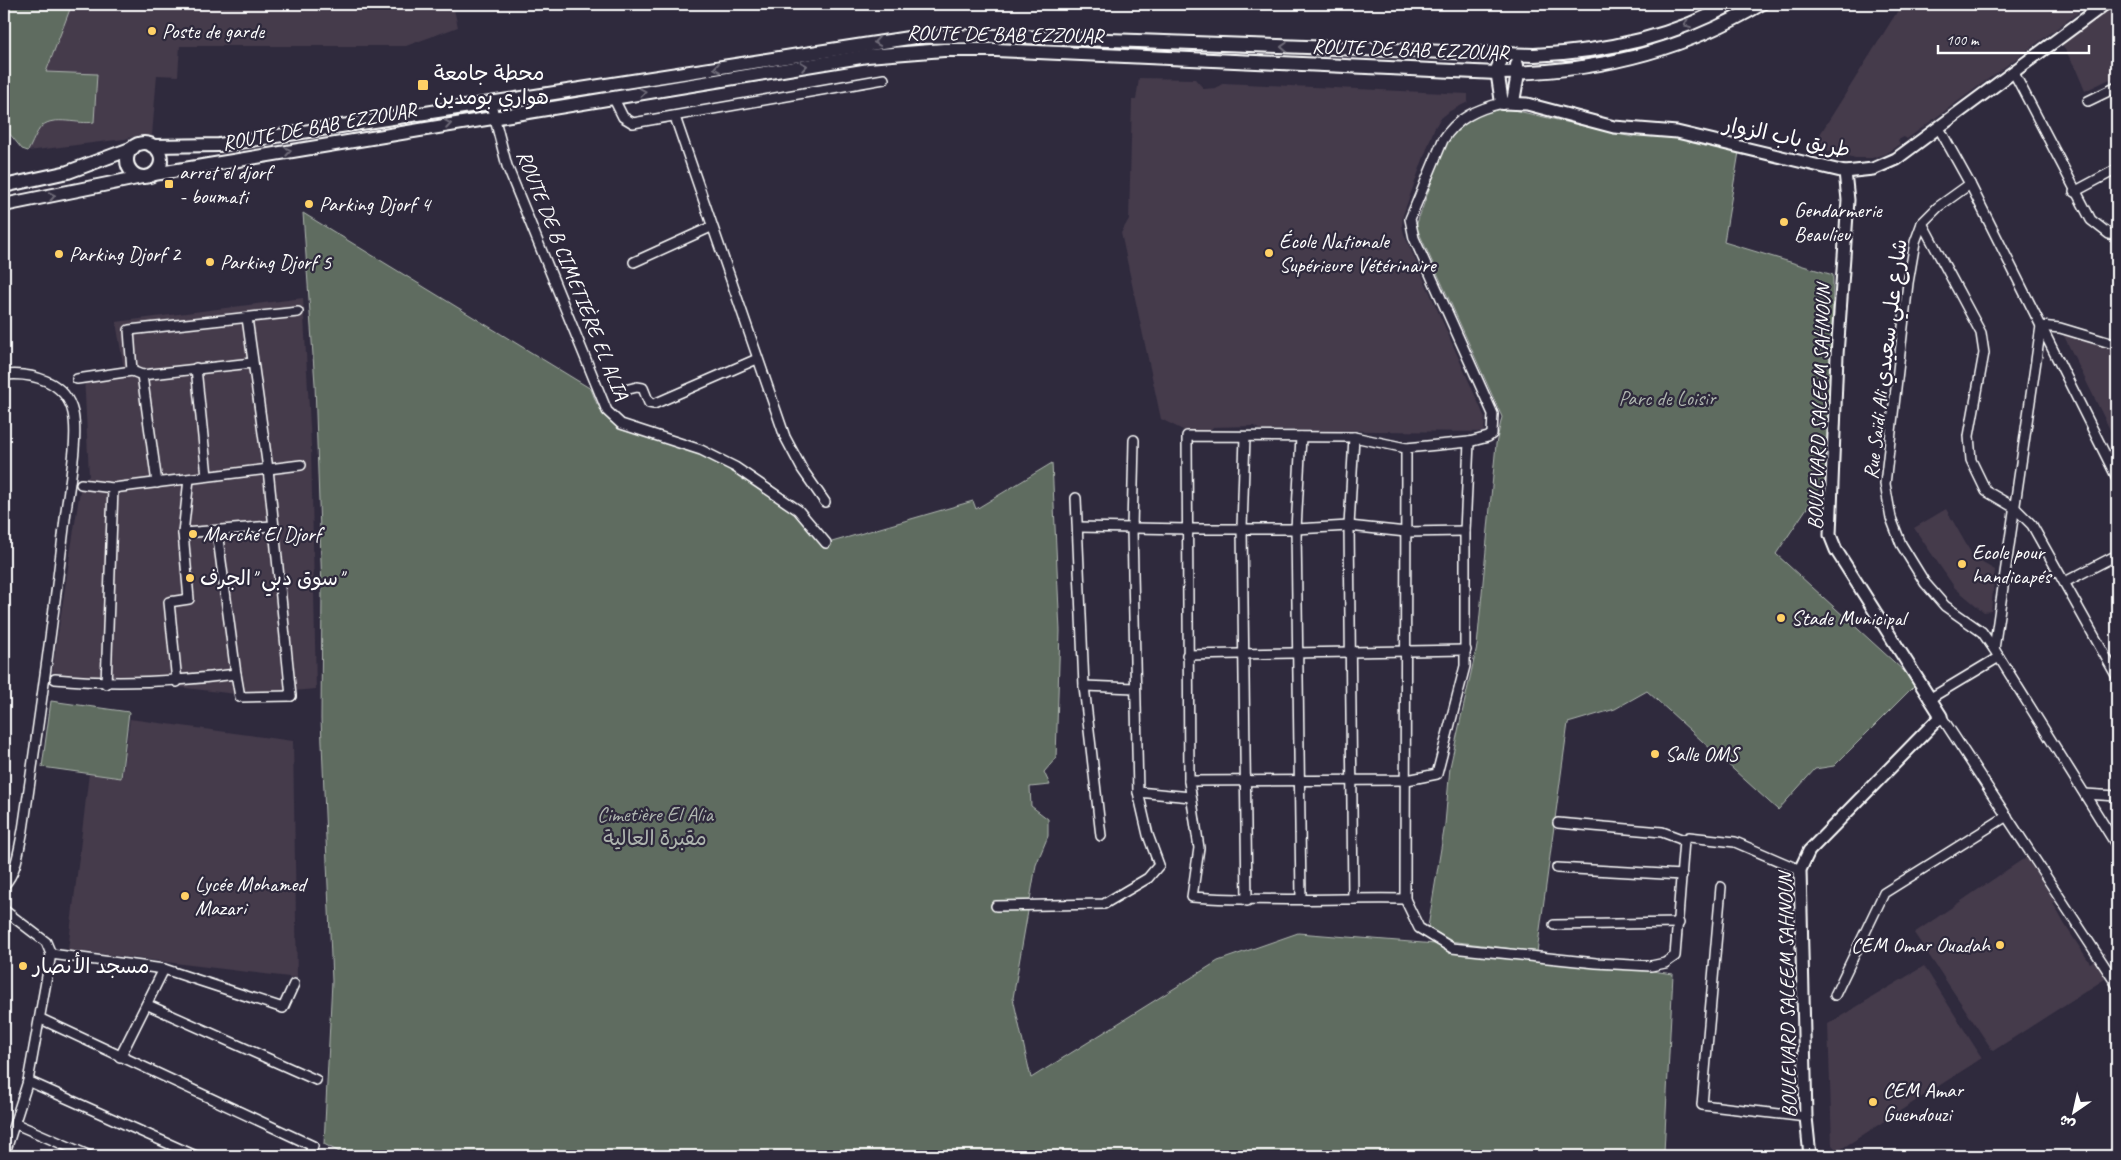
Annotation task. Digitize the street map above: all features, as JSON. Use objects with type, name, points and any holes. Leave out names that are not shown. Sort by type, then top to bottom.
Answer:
[{"type":"main road","name":"ROUTE DE BAB EZZOUAR","points":[[4,205],[148,176],[406,131],[492,110],[863,44],[941,36],[993,36],[1508,55],[1563,54],[1620,46],[1675,29],[1732,4]]},
{"type":"main road","name":"ROUTE DE BAB EZZOUAR","points":[[152,146],[214,146],[405,117],[613,97],[867,56],[944,50],[1497,73],[1600,66],[1656,52],[1710,32],[1761,4]]},
{"type":"main road","points":[[1508,55],[1518,73],[1507,103],[1497,73],[1508,55]]},
{"type":"main road","points":[[405,117],[406,131]]},
{"type":"main road","points":[[4,186],[68,172],[141,144],[152,146],[161,157],[160,167],[148,176],[133,173],[128,166],[128,156],[133,148]]},
{"type":"street","name":"طريق باب الزوار","points":[[1507,103],[1614,127],[1677,132],[1845,172],[1860,172],[1885,165],[2105,4]]},
{"type":"street","points":[[2014,72],[2074,192],[2091,220],[2109,234],[2117,236]]},
{"type":"street","points":[[613,97],[622,117],[628,122],[633,123],[884,80]]},
{"type":"street","points":[[2088,101],[2117,87]]},
{"type":"street","points":[[1405,900],[1301,898],[1247,901],[1192,897],[1199,848],[1190,781],[1187,655],[1187,436],[1354,437],[1406,448],[1469,442],[1488,437],[1492,434],[1493,414],[1414,238],[1410,218],[1442,140],[1449,130],[1473,112],[1507,103]]},
{"type":"street","name":"ROUTE DE B CIMETIÈRE EL ALIA","points":[[492,110],[507,166],[607,411],[621,424],[701,450],[735,467],[798,510],[826,543]]},
{"type":"street","points":[[675,117],[785,436],[802,469],[825,502]]},
{"type":"street","points":[[1938,128],[1970,184],[2117,478]]},
{"type":"street","points":[[2074,192],[2117,169]]},
{"type":"street","name":"BOULEVARD SALEEM SAHNOUN","points":[[1810,1156],[1806,1116],[1800,870],[1809,851],[1941,716],[1836,550],[1830,535],[1837,355],[1848,200],[1845,172]]},
{"type":"street","name":"Rue Saïdi Ali شارع علي سعيدي","points":[[1970,184],[1938,208],[1922,223],[1915,242],[1908,283],[1885,484],[1891,518],[1901,544],[1925,583],[1945,606],[1982,632],[1994,649],[2117,846]]},
{"type":"street","points":[[1922,223],[1981,333],[1984,353],[1969,436],[1971,460],[1986,491],[2015,508],[2032,526],[2117,677]]},
{"type":"street","points":[[634,262],[712,227]]},
{"type":"street","points":[[132,371],[129,330],[298,312]]},
{"type":"street","points":[[217,530],[240,697],[290,695],[272,526],[268,469],[247,318]]},
{"type":"street","points":[[2042,326],[2060,328],[2117,344]]},
{"type":"street","points":[[1994,649],[2042,326]]},
{"type":"street","points":[[625,390],[637,387],[643,388],[649,403],[654,404],[757,359]]},
{"type":"street","points":[[77,379],[132,371],[142,376],[196,368],[252,364]]},
{"type":"street","points":[[196,368],[207,476]]},
{"type":"street","points":[[4,375],[32,374],[54,386],[66,398],[73,413],[74,438],[24,830],[16,863],[9,881],[4,885]]},
{"type":"street","points":[[142,376],[157,483]]},
{"type":"street","points":[[1245,437],[1242,528],[1247,901]]},
{"type":"street","points":[[1300,437],[1296,529],[1301,898]]},
{"type":"street","points":[[1353,899],[1349,526],[1354,437]]},
{"type":"street","points":[[996,906],[1104,904],[1148,878],[1159,865],[1148,836],[1138,792],[1135,688],[1137,656],[1132,529],[1134,440]]},
{"type":"street","points":[[1190,781],[1300,782],[1407,780],[1437,774],[1465,666],[1465,531],[1469,442]]},
{"type":"street","points":[[1406,448],[1407,780],[1405,900],[1418,928],[1452,948],[1596,963],[1651,966],[1665,963],[1675,956],[1684,840]]},
{"type":"street","points":[[80,484],[113,488],[302,465]]},
{"type":"street","points":[[178,682],[169,602],[189,599],[183,533],[189,479]]},
{"type":"street","points":[[106,684],[113,488]]},
{"type":"street","points":[[1076,498],[1084,686],[1101,836]]},
{"type":"street","points":[[183,533],[272,526]]},
{"type":"street","points":[[1078,527],[1132,529],[1296,529],[1349,526],[1406,532],[1465,531]]},
{"type":"street","points":[[2065,582],[2117,555]]},
{"type":"street","points":[[1187,655],[1466,650]]},
{"type":"street","points":[[1929,699],[1999,657]]},
{"type":"street","points":[[55,679],[106,684],[178,682],[236,674]]},
{"type":"street","points":[[1084,686],[1135,688]]},
{"type":"street","points":[[1941,716],[2117,985]]},
{"type":"street","points":[[1138,792],[1191,797]]},
{"type":"street","points":[[2085,794],[2117,796]]},
{"type":"street","points":[[1835,994],[1884,893],[2007,816]]},
{"type":"street","points":[[1558,823],[1662,832],[1684,840],[1689,837],[1735,842],[1800,870]]},
{"type":"street","points":[[1557,868],[1682,876]]},
{"type":"street","points":[[1721,887],[1702,1105],[1806,1116]]},
{"type":"street","points":[[4,910],[46,942],[51,954],[41,1019],[28,1080],[16,1124],[4,1156]]},
{"type":"street","points":[[1554,925],[1679,923]]},
{"type":"street","points":[[51,954],[164,969],[283,1008],[294,984]]},
{"type":"street","points":[[120,1056],[148,1004],[164,969]]},
{"type":"street","points":[[148,1004],[316,1080]]},
{"type":"street","points":[[41,1019],[313,1146],[309,1156]]},
{"type":"street","points":[[28,1080],[180,1153],[196,1156]]},
{"type":"street","points":[[16,1124],[90,1156]]},
{"type":"shaded area","points":[[4,4],[591,4],[583,10],[454,9],[458,27],[406,46],[180,46],[178,76],[157,75],[152,136],[140,135],[125,139],[28,151],[22,149],[9,133],[4,142]]},
{"type":"shaded area","points":[[1902,4],[2090,4],[1907,139],[1904,137],[1898,140],[1900,144],[1885,154],[1872,158],[1855,158],[1812,147]]},
{"type":"shaded area","points":[[2116,4],[2117,79],[2110,79],[2085,91],[2075,67],[2061,43]]},
{"type":"shaded area","name":"École Nationale Supérieure Vétérinaire","points":[[1139,78],[1195,79],[1204,89],[1215,88],[1224,83],[1468,94],[1468,102],[1450,111],[1440,119],[1434,129],[1403,215],[1402,225],[1404,234],[1485,418],[1484,432],[1260,430],[1254,426],[1213,427],[1210,431],[1192,431],[1192,434],[1185,434],[1183,430],[1161,419],[1121,233],[1129,219],[1132,100],[1136,100]]},
{"type":"shaded area","name":"سوق دبي \"الجرف\"","points":[[303,298],[311,445],[316,689],[244,695],[52,672],[81,484],[89,476],[84,375],[124,369],[116,322]]},
{"type":"shaded area","points":[[2060,328],[2111,342],[2117,360],[2117,444]]},
{"type":"shaded area","name":"Ecole pour handicapés","points":[[1946,509],[1974,558],[1995,570],[1991,611],[1984,612],[1955,588],[1914,528]]},
{"type":"shaded area","name":"Lycée Mohamed Mazari","points":[[130,719],[293,741],[297,978],[68,950],[89,773],[122,777]]},
{"type":"shaded area","name":"CEM Omar Ouadah","points":[[2032,853],[2062,898],[2053,903],[2065,925],[2090,963],[2099,957],[2111,975],[1993,1051],[1914,933]]},
{"type":"shaded area","name":"CEM Amar Guendouzi","points":[[1924,966],[1982,1058],[1838,1151],[1832,1145],[1828,1024]]},
{"type":"green space","points":[[4,4],[72,4],[46,72],[97,74],[94,122],[53,121],[47,123],[38,131],[28,151],[22,149],[9,133],[4,142]]},
{"type":"green space","name":"Parc de Loisir","points":[[1500,107],[1632,137],[1645,128],[1739,152],[1724,242],[1833,275],[1831,472],[1776,554],[1917,683],[1834,766],[1815,769],[1778,810],[1647,691],[1615,709],[1568,723],[1537,952],[1450,941],[1428,927],[1445,824],[1450,767],[1477,646],[1496,444],[1502,417],[1416,226],[1445,144],[1459,122]]},
{"type":"green space","name":"Cimetière El Alia مقبرة العالية","points":[[303,213],[591,389],[597,404],[613,422],[711,455],[801,517],[825,544],[973,501],[976,509],[1052,463],[1060,631],[1056,758],[1044,772],[1050,785],[1030,787],[1031,806],[1048,819],[1048,836],[1036,865],[1013,998],[1031,1078],[1218,961],[1298,933],[1498,949],[1673,974],[1664,1153],[1684,1156],[347,1156],[324,1144],[332,981],[321,719],[322,590],[315,384]]},
{"type":"green space","points":[[51,701],[129,712],[121,778],[42,767]]},
{"type":"place","name":"Poste de garde","points":[[152,31]]},
{"type":"place","name":"محطة جامعة هواري بومدين","points":[[423,85]]},
{"type":"place","name":"arret el djorf - boumati","points":[[169,184]]},
{"type":"place","name":"Parking Djorf 4","points":[[309,204]]},
{"type":"place","name":"Gendarmerie Beaulieu","points":[[1784,222]]},
{"type":"place","name":"École Nationale Supérieure Vétérinaire","points":[[1269,253]]},
{"type":"place","name":"Parking Djorf 2","points":[[59,254]]},
{"type":"place","name":"Parking Djorf 5","points":[[210,262]]},
{"type":"place","name":"Marché El Djorf","points":[[193,534]]},
{"type":"place","name":"Ecole pour handicapés","points":[[1962,564]]},
{"type":"place","name":"سوق دبي \"الجرف\"","points":[[190,578]]},
{"type":"place","name":"Stade Municipal","points":[[1781,618]]},
{"type":"place","name":"Salle OMS","points":[[1655,754]]},
{"type":"place","name":"Lycée Mohamed Mazari","points":[[185,896]]},
{"type":"place","name":"CEM Omar Ouadah","points":[[2000,945]]},
{"type":"place","name":"مسجد الأنصار","points":[[23,966]]},
{"type":"place","name":"CEM Amar Guendouzi","points":[[1873,1102]]}]
